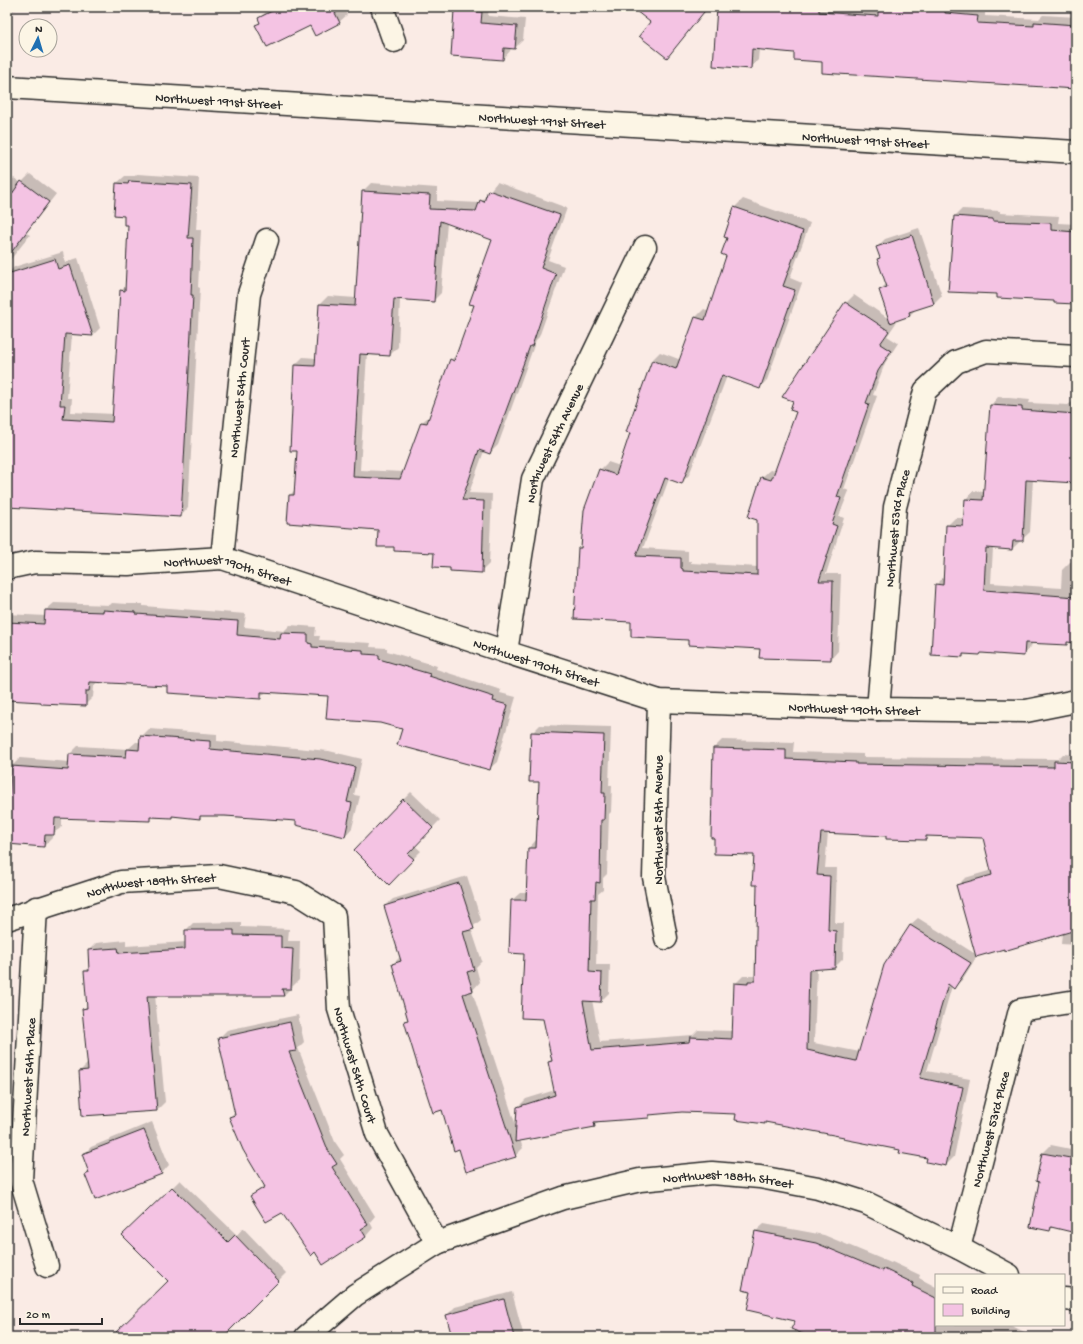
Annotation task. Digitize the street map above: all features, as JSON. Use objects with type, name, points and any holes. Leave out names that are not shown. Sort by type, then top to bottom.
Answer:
[{"type":"street","points":[[382,7],[394,41]]},
{"type":"street","name":"Northwest 191st Street","points":[[7,88],[1076,152]]},
{"type":"street","name":"Northwest 54th Court","points":[[222,558],[249,294],[267,240]]},
{"type":"street","name":"Northwest 54th Avenue","points":[[506,652],[533,479],[645,247]]},
{"type":"street","name":"Northwest 53rd Place","points":[[878,709],[895,507],[925,391],[956,362],[986,351],[1076,356]]},
{"type":"street","name":"Northwest 190th Street","points":[[7,568],[34,562],[128,564],[222,558],[659,701],[878,709],[1026,711],[1076,701]]},
{"type":"street","name":"Northwest 54th Avenue","points":[[659,701],[654,877],[666,938]]},
{"type":"street","name":"Northwest 189th Street","points":[[7,919],[36,908],[122,882],[219,876],[296,892]]},
{"type":"street","name":"Northwest 54th Court","points":[[296,892],[334,916],[339,1009],[377,1134],[437,1243]]},
{"type":"street","name":"Northwest 54th Place","points":[[36,908],[21,1180],[47,1266]]},
{"type":"street","name":"Northwest 53rd Place","points":[[958,1248],[1020,1010],[1076,1001]]},
{"type":"street","name":"Northwest 188th Street","points":[[306,1337],[355,1295],[437,1243],[563,1198],[640,1180],[712,1173],[760,1177],[818,1188],[866,1202],[1007,1274]]},
{"type":"street","points":[[1065,1299],[1076,1300]]},
{"type":"building","points":[[280,7],[346,7],[335,13],[340,23],[315,36],[310,26],[267,47],[255,25],[260,23],[258,18]]},
{"type":"building","points":[[631,7],[708,7],[667,58],[639,36],[650,22]]},
{"type":"building","points":[[717,7],[773,10],[773,7],[819,7],[819,12],[878,16],[878,7],[907,7],[945,10],[945,13],[978,16],[977,23],[1034,26],[1034,22],[1076,25],[1076,89],[822,73],[822,62],[794,60],[794,53],[752,49],[751,69],[713,66]]},
{"type":"building","points":[[454,10],[482,12],[481,23],[517,26],[515,49],[504,48],[503,60],[451,56]]},
{"type":"building","points":[[21,181],[49,202],[7,258],[7,201]]},
{"type":"building","points":[[129,181],[192,185],[188,238],[193,238],[191,295],[193,295],[181,517],[7,507],[7,274],[55,259],[58,269],[70,265],[93,336],[65,334],[60,405],[65,405],[63,419],[112,422],[120,290],[125,291],[128,225],[124,225],[124,216],[114,215],[116,183],[128,184]]},
{"type":"building","points":[[488,190],[560,215],[541,268],[556,274],[532,346],[530,346],[490,454],[479,450],[462,500],[484,501],[482,573],[450,571],[450,568],[433,567],[434,553],[394,551],[394,547],[377,547],[378,530],[287,523],[289,495],[294,495],[297,451],[290,451],[294,365],[315,366],[319,304],[355,306],[362,191],[430,195],[429,209],[476,211],[480,200],[484,202]],"holes":[[[440,221],[492,240],[469,304],[474,305],[454,361],[450,359],[427,423],[421,422],[400,479],[353,477],[360,354],[390,356],[394,299],[434,302]]]},
{"type":"building","points":[[734,207],[803,231],[783,286],[795,290],[760,389],[722,375],[682,484],[665,478],[636,556],[681,558],[681,568],[683,571],[757,575],[757,520],[748,517],[761,477],[771,480],[773,476],[796,412],[790,410],[793,401],[782,397],[845,302],[889,331],[880,344],[891,351],[878,371],[866,403],[869,404],[837,497],[841,498],[832,524],[837,526],[819,581],[833,581],[831,660],[759,658],[760,649],[688,645],[688,640],[631,637],[631,622],[574,619],[578,548],[581,548],[584,510],[599,469],[616,475],[630,433],[626,432],[652,360],[676,369],[695,317],[705,320],[726,256],[721,254],[727,238],[724,237]]},
{"type":"building","points":[[954,216],[993,219],[993,221],[1051,223],[1051,230],[1076,232],[1076,304],[1054,303],[1054,301],[997,298],[997,294],[948,292]]},
{"type":"building","points":[[912,235],[934,304],[909,312],[910,316],[890,323],[879,290],[887,287],[877,259],[880,258],[876,247]]},
{"type":"building","points":[[990,405],[1022,407],[1022,410],[1076,414],[1076,483],[1026,480],[1023,541],[1013,541],[1012,550],[986,548],[984,590],[1076,597],[1076,643],[1067,642],[1067,645],[1025,643],[1024,656],[981,653],[980,655],[963,654],[963,657],[931,655],[935,584],[943,585],[946,525],[963,526],[965,499],[983,500]]},
{"type":"building","points":[[45,610],[103,612],[103,610],[136,612],[136,614],[238,621],[237,635],[280,639],[281,633],[308,634],[308,643],[312,644],[312,647],[363,650],[363,654],[379,655],[379,659],[430,674],[429,676],[494,697],[493,701],[508,705],[490,770],[397,745],[402,729],[380,723],[326,719],[328,696],[261,692],[261,699],[167,693],[167,686],[90,682],[89,691],[86,691],[86,706],[41,704],[41,702],[7,700],[7,622],[44,624]]},
{"type":"building","points":[[531,732],[604,735],[602,793],[605,793],[604,820],[601,820],[600,883],[596,882],[595,899],[591,899],[589,972],[602,973],[601,1002],[583,1001],[592,1050],[689,1042],[690,1037],[732,1039],[734,983],[748,984],[748,981],[755,981],[757,885],[752,885],[754,855],[714,854],[714,838],[711,838],[713,748],[786,750],[786,759],[856,762],[856,764],[1054,767],[1054,761],[1076,762],[1076,930],[1004,951],[1004,949],[976,957],[956,885],[992,875],[983,838],[926,836],[926,840],[886,839],[886,836],[821,833],[817,875],[830,876],[828,930],[836,931],[835,968],[809,970],[807,1050],[856,1061],[884,965],[910,925],[971,963],[954,989],[948,984],[920,1078],[963,1087],[946,1166],[926,1162],[927,1158],[899,1153],[900,1150],[843,1139],[844,1137],[765,1122],[765,1124],[735,1120],[736,1114],[682,1112],[649,1115],[649,1118],[594,1122],[595,1127],[515,1142],[517,1107],[555,1095],[548,1062],[552,1061],[543,1019],[521,1018],[524,954],[509,953],[511,900],[526,900],[528,848],[536,848],[539,782],[529,782]]},
{"type":"building","points":[[140,736],[210,741],[210,749],[320,759],[355,767],[347,802],[352,803],[345,837],[296,825],[296,821],[225,816],[200,816],[200,819],[172,816],[172,818],[150,817],[150,821],[55,818],[54,835],[45,835],[44,847],[7,844],[11,766],[68,770],[69,754],[126,757],[127,749],[139,750]]},
{"type":"building","points":[[403,799],[433,828],[408,854],[414,859],[389,885],[354,850]]},
{"type":"building","points":[[459,883],[474,929],[463,932],[474,970],[467,972],[473,991],[463,994],[516,1157],[466,1172],[459,1149],[454,1151],[442,1110],[433,1113],[418,1067],[404,1021],[408,1020],[392,964],[401,961],[384,906]]},
{"type":"building","points":[[185,930],[234,930],[234,935],[281,936],[281,948],[293,949],[291,989],[282,989],[284,996],[147,996],[157,1111],[82,1116],[79,1071],[88,1070],[82,1009],[87,1008],[84,971],[89,971],[88,950],[118,948],[119,953],[185,949]]},
{"type":"building","points":[[290,1022],[296,1051],[289,1052],[328,1150],[337,1164],[332,1167],[368,1225],[361,1229],[366,1237],[323,1265],[315,1252],[311,1256],[282,1213],[266,1222],[250,1196],[265,1187],[243,1150],[229,1117],[235,1115],[218,1038]]},
{"type":"building","points":[[144,1130],[162,1174],[95,1200],[85,1175],[89,1173],[82,1154]]},
{"type":"building","points":[[1042,1153],[1076,1159],[1076,1233],[1051,1227],[1050,1231],[1030,1227],[1039,1182],[1036,1181]]},
{"type":"building","points":[[172,1187],[228,1242],[235,1235],[279,1281],[223,1337],[111,1337],[168,1281],[122,1235]]},
{"type":"building","points":[[755,1231],[816,1243],[883,1271],[884,1269],[913,1283],[912,1286],[935,1298],[936,1337],[810,1337],[791,1329],[795,1321],[747,1310],[751,1292],[742,1290]]},
{"type":"building","points":[[504,1299],[514,1337],[452,1337],[446,1315]]}]
